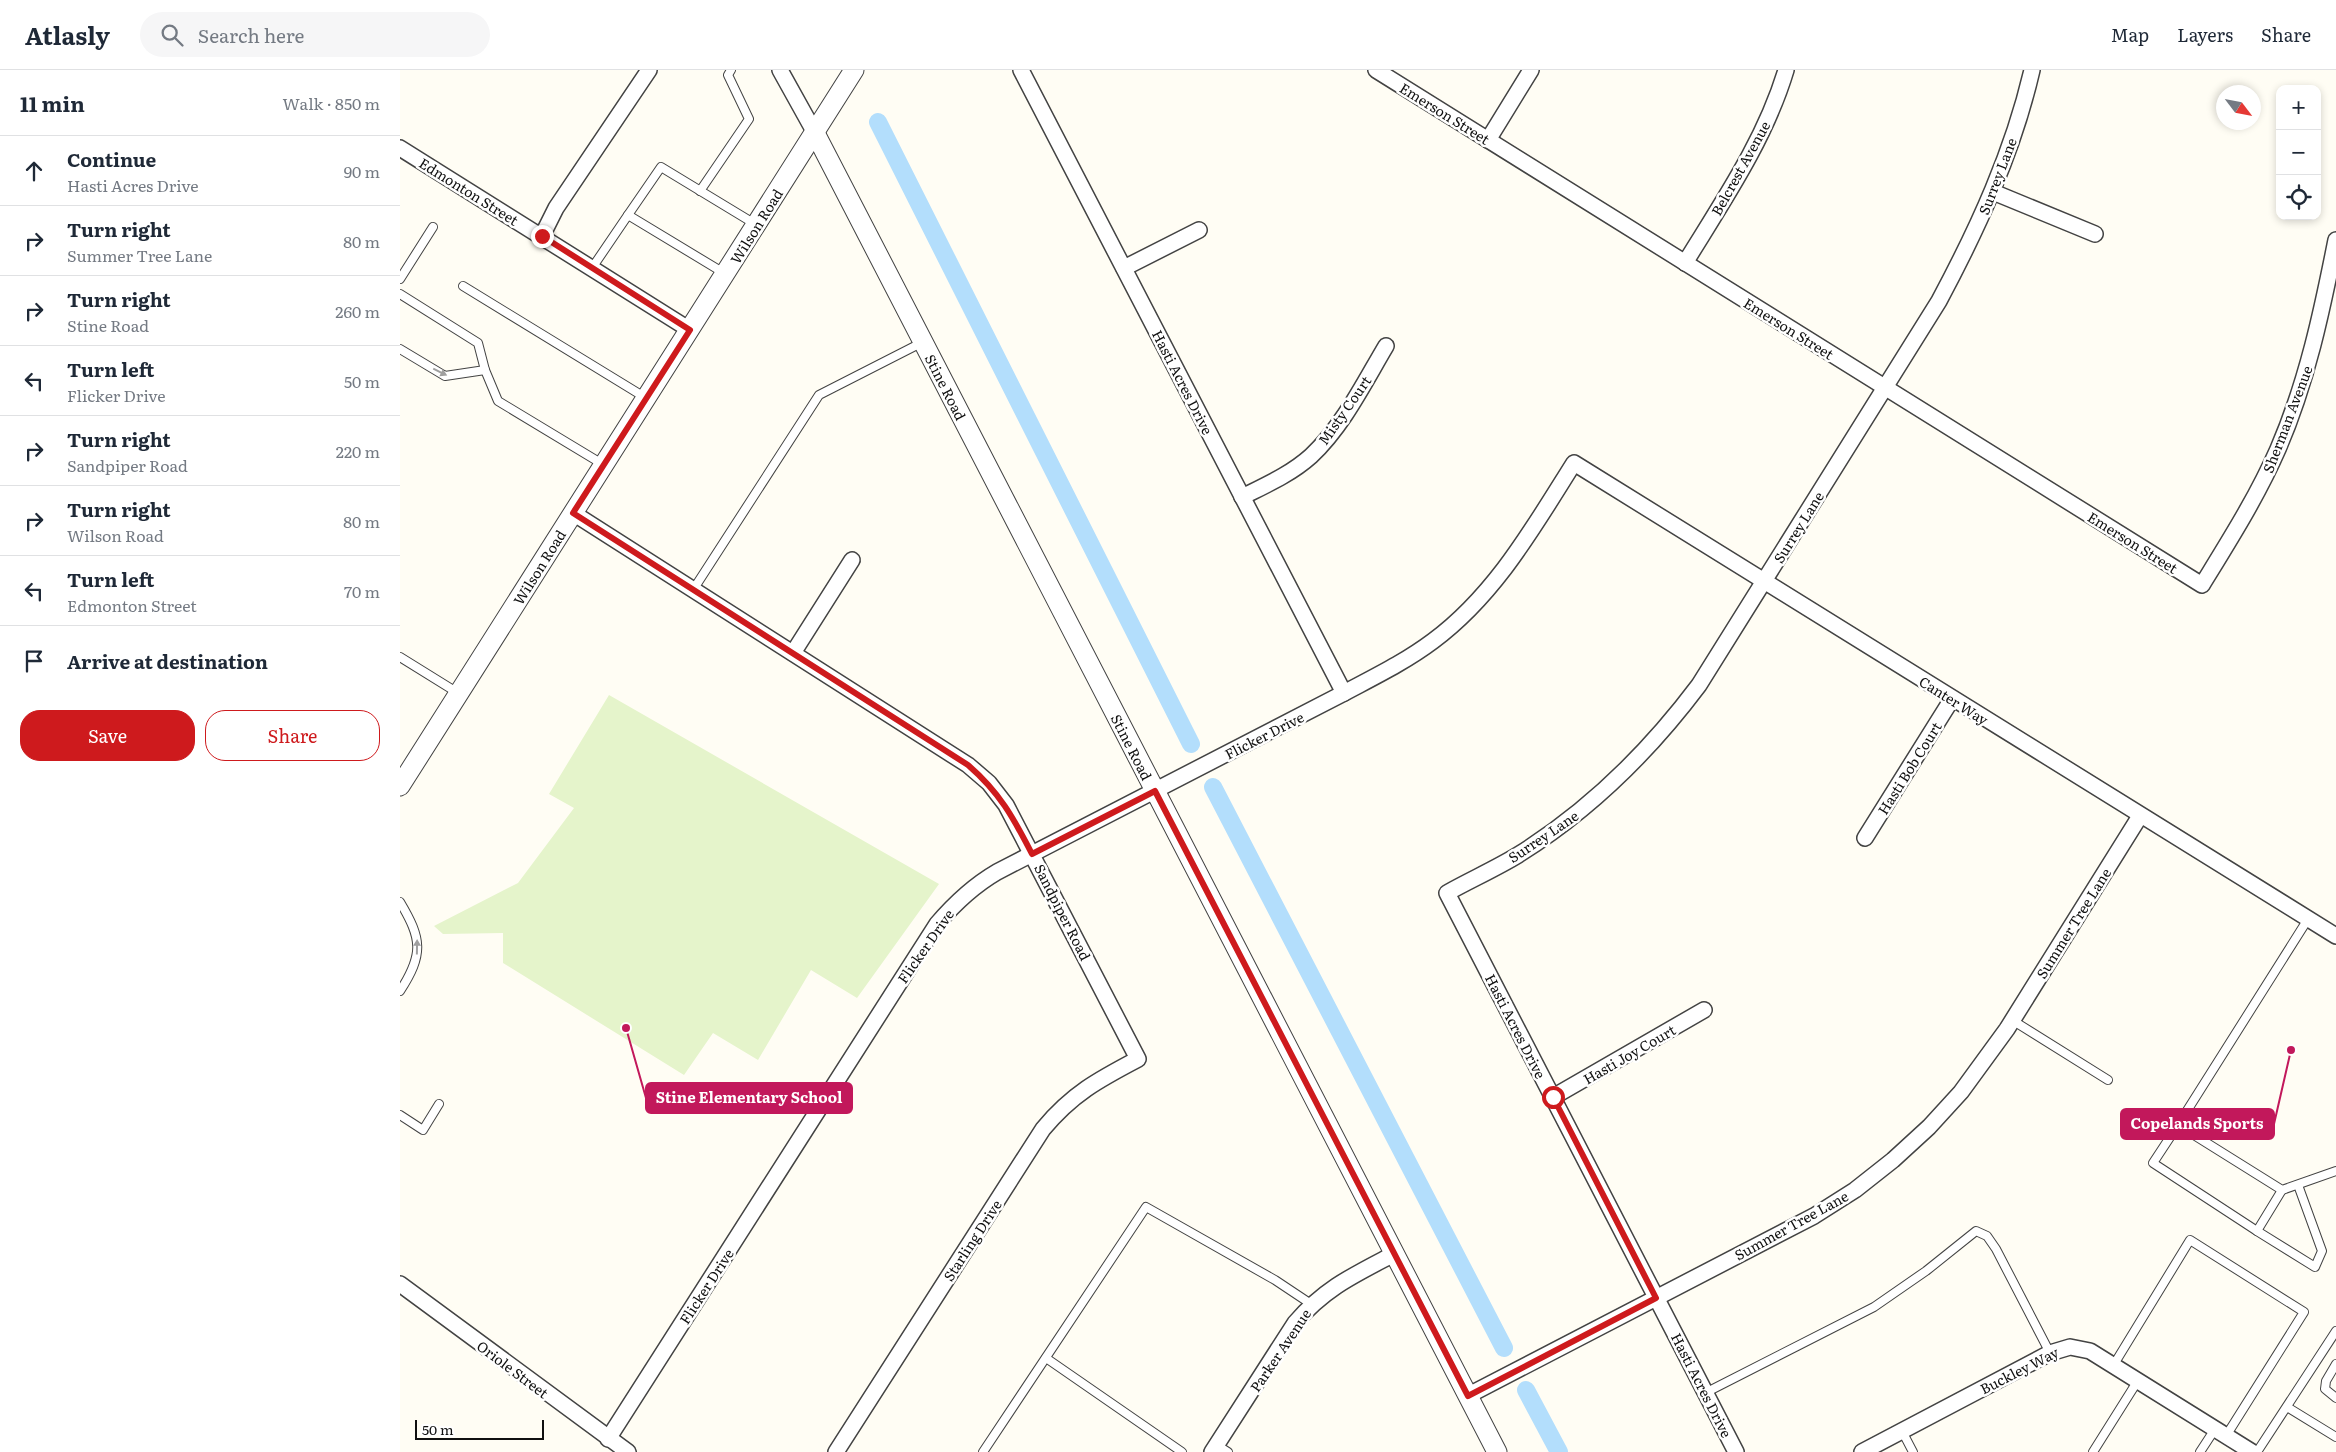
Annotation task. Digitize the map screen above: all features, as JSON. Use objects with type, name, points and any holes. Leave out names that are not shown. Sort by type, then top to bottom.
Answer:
[{"type":"street","points":[[542,236],[556,208],[649,70]]},
{"type":"street","name":"Stine Road","points":[[780,70],[923,342],[1497,1452]]},
{"type":"street","name":"Wilson Road","points":[[400,786],[854,70]]},
{"type":"street","name":"Hasti Acres Drive","points":[[1022,70],[1344,693]]},
{"type":"street","name":"Emerson Street","points":[[1376,70],[2202,585]]},
{"type":"street","points":[[1488,140],[1531,70]]},
{"type":"street","name":"Belcrest Avenue","points":[[1685,263],[1739,176],[1764,127],[1786,70]]},
{"type":"street","name":"Surrey Lane","points":[[1447,893],[1517,855],[1560,826],[1601,794],[1633,764],[1674,719],[1699,685],[1886,388],[1939,301],[1968,248],[1993,192],[2012,139],[2032,70]]},
{"type":"street","name":"Edmonton Street","points":[[400,148],[690,330]]},
{"type":"street","points":[[1993,192],[2095,234]]},
{"type":"street","points":[[1124,268],[1199,230]]},
{"type":"street","name":"Sherman Avenue","points":[[2202,585],[2251,505],[2278,450],[2296,403],[2313,347],[2336,240]]},
{"type":"street","name":"Misty Court","points":[[1242,497],[1291,472],[1311,456],[1339,423],[1386,346]]},
{"type":"street","name":"Flicker Drive","points":[[608,1439],[937,924],[957,901],[981,882],[1032,854],[1344,693],[1400,663],[1433,641],[1463,616],[1491,587],[1515,556],[1574,463]]},
{"type":"street","name":"Canter Way","points":[[1574,463],[2336,936]]},
{"type":"street","name":"Sandpiper Road","points":[[573,513],[968,765],[989,783],[1006,805],[1138,1059]]},
{"type":"street","points":[[793,653],[852,560]]},
{"type":"street","name":"Hasti Bob Court","points":[[1865,838],[1952,699]]},
{"type":"street","name":"Summer Tree Lane","points":[[1468,1396],[1814,1216],[1855,1190],[1893,1160],[1929,1127],[1962,1092],[2012,1020],[2140,816]]},
{"type":"street","name":"Hasti Acres Drive","points":[[1447,893],[1736,1452]]},
{"type":"street","name":"Hasti Joy Court","points":[[1553,1097],[1704,1010]]},
{"type":"street","name":"Starling Drive","points":[[836,1452],[1043,1129],[1059,1110],[1080,1092],[1138,1059]]},
{"type":"street","name":"Parker Avenue","points":[[1219,1450],[1295,1323],[1311,1304],[1332,1287],[1394,1254]]},
{"type":"street","name":"Oriole Street","points":[[400,1284],[628,1452]]},
{"type":"street","name":"Buckley Way","points":[[1862,1452],[2050,1352],[2070,1346],[2084,1349],[2252,1452]]},
{"type":"lane","points":[[700,191],[749,119],[728,74],[731,70]]},
{"type":"lane","points":[[592,268],[661,167],[757,225]]},
{"type":"lane","points":[[628,215],[726,274]]},
{"type":"lane","points":[[400,278],[433,227]]},
{"type":"lane","points":[[463,286],[646,398]]},
{"type":"lane","points":[[400,294],[478,343],[485,370],[498,402],[604,465]]},
{"type":"lane","points":[[693,590],[819,395],[923,342]]},
{"type":"lane","points":[[400,349],[445,376],[485,370]]},
{"type":"lane","points":[[400,657],[459,693]]},
{"type":"lane","points":[[400,902],[416,933],[418,946],[413,967],[400,991]]},
{"type":"lane","points":[[2298,1185],[2322,1251],[2315,1267],[2153,1163],[2308,919]]},
{"type":"lane","points":[[2012,1020],[2108,1080]]},
{"type":"lane","points":[[400,1115],[423,1130],[439,1104]]},
{"type":"lane","points":[[2178,1124],[2282,1190]]},
{"type":"lane","points":[[2257,1231],[2282,1190],[2336,1171]]},
{"type":"lane","points":[[983,1452],[1146,1207],[1275,1280],[1311,1304]]},
{"type":"lane","points":[[1705,1392],[1874,1307],[1926,1272],[1976,1231],[1988,1236],[1996,1249],[2050,1352]]},
{"type":"lane","points":[[2113,1366],[2190,1240],[2304,1312],[2221,1433],[2200,1452]]},
{"type":"lane","points":[[2257,1452],[2336,1331]]},
{"type":"lane","points":[[1046,1358],[1182,1452]]},
{"type":"lane","points":[[2336,1364],[2325,1384],[2328,1393],[2336,1398]]},
{"type":"lane","points":[[2093,1452],[2137,1382]]},
{"type":"lane","points":[[2287,1407],[2336,1437]]},
{"type":"lane","points":[[1902,1431],[1913,1452]]},
{"type":"green space","points":[[609,695],[939,884],[857,998],[811,970],[758,1060],[713,1033],[684,1075],[503,963],[503,933],[443,934],[434,926],[518,883],[574,808],[549,794]]},
{"type":"waterway","points":[[878,122],[1191,744]]},
{"type":"waterway","points":[[1213,787],[1504,1348]]},
{"type":"waterway","points":[[1526,1390],[1559,1452]]},
{"type":"place","name":"Stine Elementary School","points":[[626,1028]]},
{"type":"place","name":"Copelands Sports","points":[[2291,1050]]},
{"type":"route","points":[[542,236],[690,330],[573,513],[968,765],[989,783],[1006,805],[1032,854],[1155,791],[1468,1396],[1656,1298],[1553,1097]]}]
